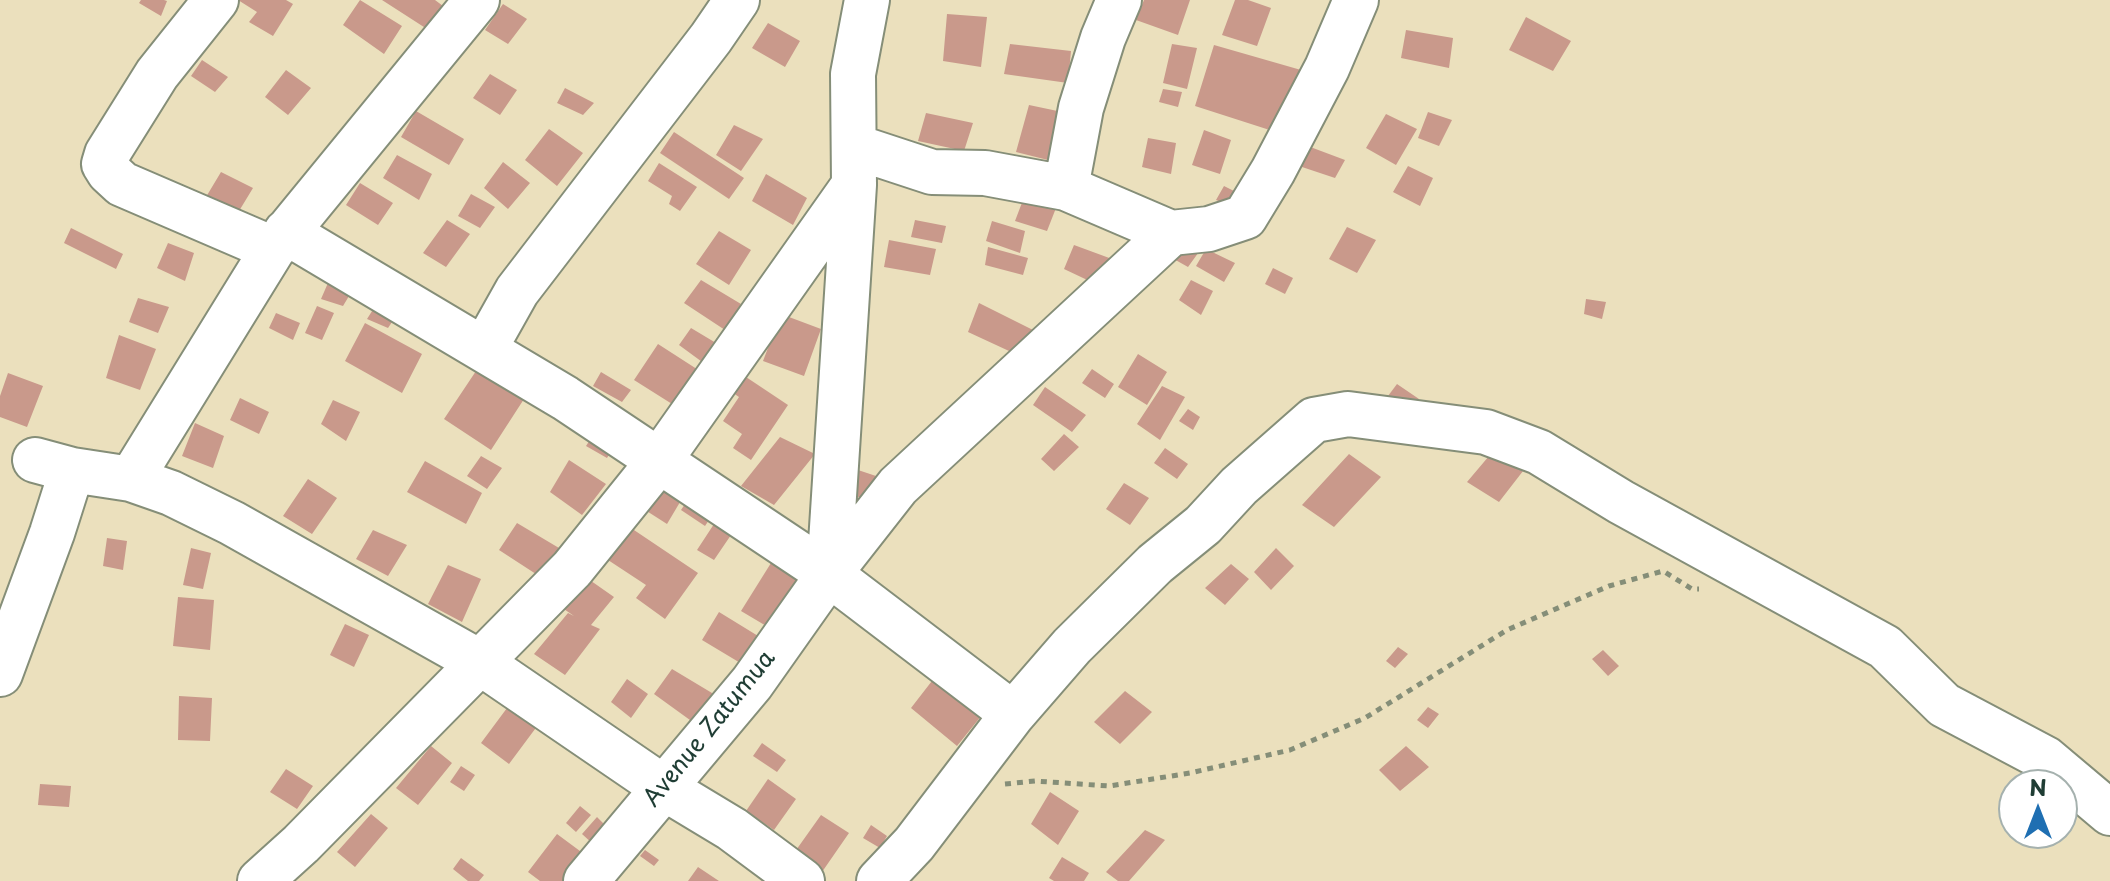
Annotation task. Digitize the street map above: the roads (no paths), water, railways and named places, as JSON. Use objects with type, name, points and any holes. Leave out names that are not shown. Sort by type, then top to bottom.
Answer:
[{"type":"street","points":[[216,0],[157,74],[107,154],[104,164],[122,184],[280,240],[485,348],[829,574],[1013,714]]},
{"type":"street","points":[[131,479],[280,240],[477,0]]},
{"type":"street","points":[[485,348],[517,291],[737,0]]},
{"type":"street","points":[[829,574],[855,166],[853,74],[867,0]]},
{"type":"street","points":[[1066,188],[1081,108],[1103,38],[1119,0]]},
{"type":"street","points":[[855,166],[985,173],[1066,188],[1171,233],[1209,229],[1245,217],[1320,81],[1356,0]]},
{"type":"street","points":[[260,881],[301,844],[572,569],[659,461],[855,166]]},
{"type":"street","name":"Avenue Zatumua","points":[[586,881],[752,683],[829,574],[898,486],[1171,233]]},
{"type":"street","points":[[879,881],[914,844],[1013,714],[1072,646],[1155,564],[1203,525],[1239,486],[1314,420],[1348,414],[1486,432],[1539,452],[1621,502],[1885,647],[1944,705],[2046,759],[2110,813]]},
{"type":"street","points":[[0,674],[52,533],[54,465],[131,479],[171,493],[232,523],[481,663],[664,788],[732,829],[802,881]]}]
